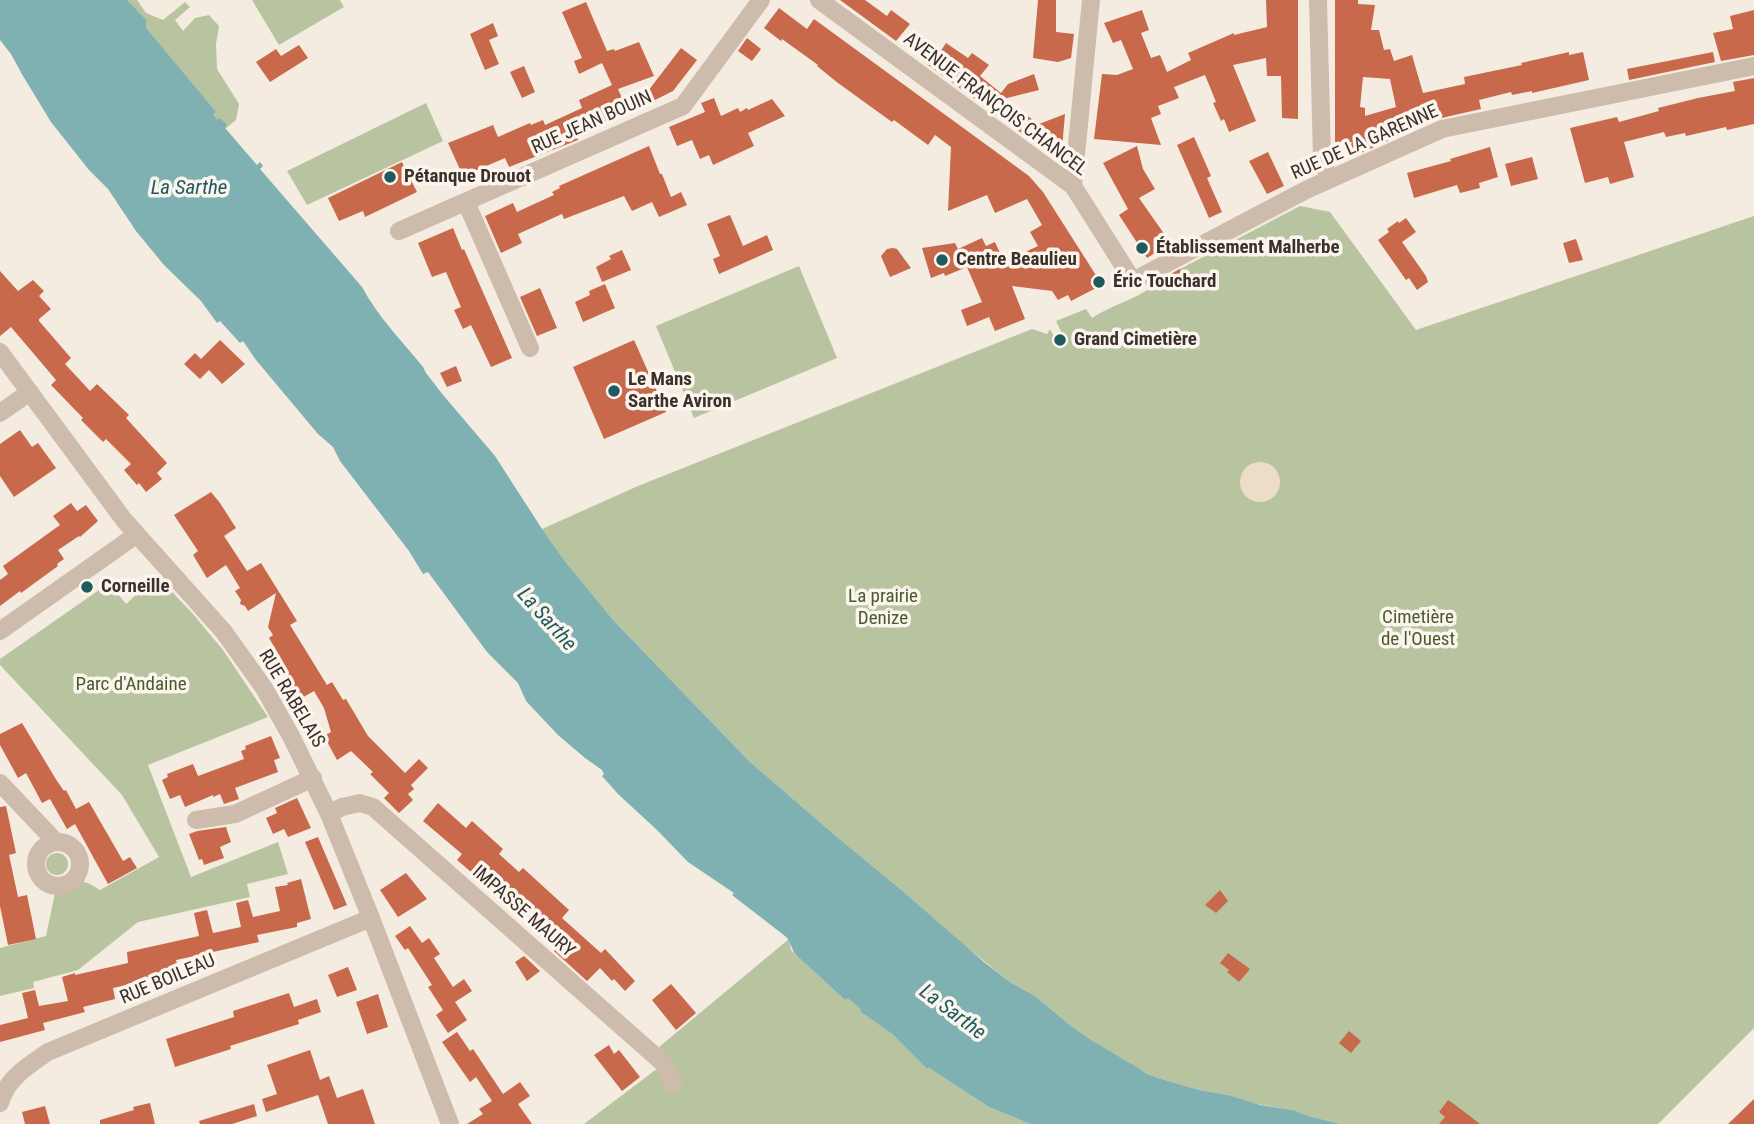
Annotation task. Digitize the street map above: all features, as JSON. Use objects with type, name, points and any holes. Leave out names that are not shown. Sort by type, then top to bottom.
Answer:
[{"type":"street","name":"RUE JEAN BOUIN","points":[[399,232],[683,106],[761,0]]},
{"type":"street","name":"AVENUE FRANÇOIS CHANCEL","points":[[819,0],[1073,186],[1133,281]]},
{"type":"street","points":[[1073,186],[1091,0]]},
{"type":"street","points":[[1318,0],[1322,159],[1329,180]]},
{"type":"street","name":"RUE DE LA GARENNE","points":[[1133,281],[1306,190],[1442,129],[1754,66]]},
{"type":"street","points":[[466,202],[530,348]]},
{"type":"street","name":"RUE RABELAIS","points":[[0,352],[124,520],[224,632],[264,688],[313,778],[329,814],[450,1124]]},
{"type":"street","points":[[0,413],[30,393]]},
{"type":"street","points":[[0,631],[136,535]]},
{"type":"street","points":[[197,820],[234,814],[313,778]]},
{"type":"street","points":[[0,783],[56,842]]},
{"type":"street","name":"IMPASSE MAURY","points":[[329,814],[342,807],[360,803],[373,807],[663,1063],[673,1084]]},
{"type":"street","name":"RUE BOILEAU","points":[[0,1104],[19,1071],[48,1052],[371,918]]},
{"type":"green space","points":[[86,0],[137,0],[146,13],[163,20],[185,2],[190,7],[175,20],[183,31],[195,18],[209,15],[219,26],[216,44],[217,69],[239,104],[236,120],[220,133]]},
{"type":"green space","points":[[252,0],[340,0],[344,7],[279,45]]},
{"type":"green space","points":[[426,103],[443,141],[307,205],[287,171]]},
{"type":"green space","name":"Cimetière de l'Ouest","points":[[1300,206],[1330,212],[1416,330],[1754,216],[1754,1028],[1658,1124],[1341,1124],[1293,1110],[1199,1090],[1158,1078],[1136,1068],[1071,1026],[1035,996],[1010,982],[749,761],[614,621],[542,529],[638,486],[1032,329],[1047,334],[1050,329],[1059,346],[1066,342],[1056,321],[1086,309],[1092,318]]},
{"type":"green space","points":[[799,266],[837,358],[694,418],[656,326]]},
{"type":"green space","name":"Parc d'Andaine","points":[[157,576],[223,650],[268,717],[148,765],[191,877],[278,842],[288,874],[247,884],[250,897],[138,922],[78,970],[33,982],[34,988],[0,996],[0,948],[46,936],[55,893],[79,880],[100,890],[159,857],[122,795],[0,665],[0,659],[109,583],[126,604]]},
{"type":"green space","points":[[53,853],[61,853],[68,860],[68,868],[61,875],[53,875],[46,868],[46,860]]},
{"type":"green space","points":[[789,939],[791,950],[796,955],[845,1000],[848,997],[891,1033],[927,1069],[989,1107],[1030,1124],[584,1124],[670,1059],[659,1047]]},
{"type":"shaded area","points":[[1260,462],[1268,463],[1274,468],[1279,474],[1279,490],[1274,496],[1268,501],[1260,502],[1252,501],[1246,496],[1241,490],[1240,482],[1241,474],[1246,468],[1252,463]]},
{"type":"water","name":"La Sarthe","points":[[0,0],[127,0],[146,20],[146,28],[216,112],[213,114],[217,120],[220,118],[227,125],[225,128],[257,165],[260,162],[263,166],[260,169],[362,287],[383,319],[495,456],[564,560],[614,621],[749,761],[984,962],[1010,982],[1035,996],[1071,1026],[1146,1073],[1199,1090],[1293,1110],[1341,1124],[1030,1124],[989,1107],[927,1069],[891,1033],[860,1011],[848,998],[845,1000],[796,955],[785,936],[732,895],[734,893],[688,862],[618,794],[602,776],[602,770],[558,735],[526,701],[518,683],[487,652],[428,572],[423,574],[409,551],[340,461],[333,447],[318,434],[243,341],[240,343],[220,321],[217,323],[201,301],[164,265],[136,231],[108,189],[89,170],[51,122],[0,40]]},
{"type":"building","points":[[840,0],[865,0],[887,16],[891,10],[910,24],[896,41]]},
{"type":"building","points":[[1038,0],[1056,0],[1056,32],[1074,34],[1071,58],[1058,62],[1033,58]]},
{"type":"building","points":[[1266,0],[1298,0],[1298,119],[1282,118],[1281,76],[1267,76],[1266,58],[1233,65],[1256,121],[1229,132],[1213,103],[1216,102],[1205,75],[1174,87],[1179,98],[1158,106],[1161,114],[1151,118],[1161,145],[1094,139],[1102,74],[1117,75],[1133,69],[1121,40],[1113,43],[1104,23],[1142,10],[1149,30],[1141,33],[1151,58],[1160,55],[1167,72],[1191,60],[1188,53],[1234,33],[1267,27]]},
{"type":"building","points":[[1335,0],[1358,0],[1358,4],[1375,5],[1371,30],[1379,30],[1384,50],[1390,49],[1394,61],[1412,55],[1423,93],[1465,84],[1464,77],[1569,52],[1569,55],[1583,52],[1589,80],[1532,93],[1512,95],[1511,92],[1479,100],[1481,109],[1437,119],[1434,107],[1401,117],[1406,133],[1352,157],[1347,153],[1352,142],[1335,142]],"holes":[[[1363,77],[1390,79],[1396,107],[1365,116],[1365,108],[1360,107]]]},
{"type":"building","points":[[586,2],[607,51],[615,51],[639,42],[654,76],[618,89],[628,112],[576,135],[578,140],[509,167],[505,158],[463,176],[448,143],[493,125],[498,137],[530,123],[531,125],[543,120],[545,125],[582,108],[579,100],[612,85],[602,63],[579,74],[574,61],[582,58],[562,12]]},
{"type":"building","points":[[779,8],[807,29],[814,19],[1029,176],[1043,192],[1100,284],[1071,301],[1068,295],[1058,300],[1052,291],[1012,286],[1025,319],[995,331],[989,317],[967,326],[961,310],[982,302],[967,267],[945,276],[944,273],[931,278],[922,248],[955,243],[958,249],[982,238],[986,246],[995,242],[1004,262],[1038,246],[1030,232],[1042,225],[1027,199],[995,213],[987,195],[948,211],[951,147],[935,135],[928,145],[894,120],[892,122],[818,65],[764,28]]},
{"type":"building","points":[[1754,10],[1754,55],[1721,61],[1713,33],[1733,29],[1730,16]]},
{"type":"building","points":[[493,23],[498,36],[489,40],[499,64],[485,70],[470,34]]},
{"type":"building","points":[[747,38],[761,49],[752,61],[738,51]]},
{"type":"building","points":[[946,43],[968,58],[972,53],[989,65],[980,76],[1001,93],[1008,84],[1034,74],[1039,90],[1003,99],[1039,124],[1065,114],[1062,148],[1049,153],[924,62],[932,50],[938,55]]},
{"type":"building","points":[[299,45],[308,58],[270,82],[256,62],[276,49],[281,56]]},
{"type":"building","points":[[681,48],[697,60],[673,91],[653,101],[648,91]]},
{"type":"building","points":[[1713,52],[1715,62],[1629,80],[1627,69]]},
{"type":"building","points":[[524,66],[535,92],[522,98],[510,72]]},
{"type":"building","points":[[1754,78],[1754,124],[1686,136],[1685,133],[1666,137],[1664,132],[1624,142],[1634,177],[1610,184],[1608,177],[1585,183],[1570,128],[1617,117],[1619,122],[1659,111],[1658,108],[1735,91],[1733,82]]},
{"type":"building","points":[[714,98],[721,116],[738,108],[740,112],[747,108],[748,110],[772,99],[785,116],[748,133],[754,146],[713,165],[709,155],[700,159],[692,140],[677,146],[669,127],[705,112],[701,103]]},
{"type":"building","points":[[1194,137],[1211,176],[1207,178],[1222,212],[1209,218],[1177,145]]},
{"type":"building","points":[[649,146],[671,197],[681,192],[687,205],[659,217],[652,202],[632,211],[624,196],[564,219],[562,214],[518,234],[522,243],[501,253],[485,216],[513,203],[517,212],[554,195],[552,192],[560,188],[559,186]]},
{"type":"building","points":[[1137,146],[1143,169],[1155,189],[1139,198],[1172,245],[1168,247],[1170,249],[1147,258],[1119,215],[1128,209],[1103,163]]},
{"type":"building","points":[[1490,147],[1498,177],[1479,183],[1480,188],[1460,193],[1457,185],[1414,198],[1407,173]]},
{"type":"building","points":[[1268,152],[1284,186],[1267,194],[1249,161]]},
{"type":"building","points":[[1532,157],[1538,179],[1511,186],[1505,164]]},
{"type":"building","name":"Pétanque Drouot","points":[[402,162],[417,192],[365,217],[363,211],[339,221],[328,198]]},
{"type":"building","points":[[730,215],[743,246],[767,235],[773,250],[719,274],[713,259],[720,256],[707,224]]},
{"type":"building","points":[[1406,218],[1416,232],[1402,242],[1428,282],[1417,290],[1409,278],[1406,280],[1378,240],[1389,232],[1387,229]]},
{"type":"building","points":[[453,228],[512,358],[491,367],[471,325],[463,329],[454,310],[461,307],[446,272],[432,277],[418,243]]},
{"type":"building","points":[[1576,239],[1583,260],[1569,263],[1563,243]]},
{"type":"building","points":[[887,249],[897,249],[911,268],[890,277],[881,256]]},
{"type":"building","points":[[622,250],[631,270],[602,282],[596,267]]},
{"type":"building","points":[[1180,269],[1184,278],[1170,287],[1167,282],[1162,284],[1161,279]]},
{"type":"building","points":[[0,271],[18,291],[33,280],[44,291],[39,296],[51,309],[39,321],[71,358],[65,364],[90,391],[97,384],[129,415],[126,418],[167,463],[157,473],[162,479],[146,492],[124,470],[131,464],[106,439],[103,442],[81,420],[83,418],[51,385],[56,380],[11,327],[0,336]]},
{"type":"building","points":[[605,284],[615,308],[583,322],[575,302],[590,295],[589,291]]},
{"type":"building","points":[[540,288],[557,328],[537,336],[520,297]]},
{"type":"building","points":[[220,340],[245,364],[222,384],[209,370],[200,379],[184,364],[195,353],[201,359]]},
{"type":"building","points":[[634,340],[666,412],[604,439],[573,367]]},
{"type":"building","points":[[456,366],[462,381],[447,387],[440,373]]},
{"type":"building","points":[[20,430],[32,447],[38,443],[56,468],[14,497],[0,476],[0,444]]},
{"type":"building","points":[[211,492],[236,528],[224,536],[247,571],[261,563],[297,621],[290,625],[327,685],[332,682],[343,700],[346,699],[368,736],[405,773],[419,759],[428,768],[411,785],[414,789],[408,794],[413,800],[399,813],[384,798],[389,793],[370,774],[373,772],[351,751],[337,760],[324,736],[331,732],[324,708],[314,691],[300,699],[278,663],[282,660],[269,638],[273,635],[268,627],[276,593],[248,611],[240,604],[241,600],[235,591],[240,588],[226,565],[207,578],[193,555],[198,551],[174,515]]},
{"type":"building","points":[[71,503],[77,511],[86,505],[98,521],[80,537],[58,550],[64,559],[58,566],[0,606],[0,580],[8,574],[3,566],[60,525],[53,516]]},
{"type":"building","points":[[22,723],[76,809],[89,802],[123,861],[130,857],[137,868],[108,884],[75,824],[67,829],[50,799],[42,803],[26,773],[18,778],[0,745],[0,734]]},
{"type":"building","points":[[271,736],[280,758],[274,760],[278,772],[235,788],[239,799],[224,804],[220,794],[213,795],[185,807],[180,795],[170,799],[162,780],[168,777],[167,774],[193,764],[198,776],[244,759],[241,751],[246,749],[245,746]]},
{"type":"building","points":[[297,798],[311,828],[288,837],[284,829],[273,834],[266,818],[277,813],[275,808]]},
{"type":"building","points":[[438,803],[466,828],[472,821],[503,849],[499,854],[519,872],[523,868],[569,910],[562,918],[601,953],[605,949],[635,981],[625,991],[600,968],[587,981],[554,951],[562,943],[543,925],[546,921],[519,896],[511,906],[457,860],[462,854],[423,821]]},
{"type":"building","points":[[6,806],[16,853],[9,855],[18,897],[27,895],[36,939],[8,945],[0,906],[0,807]]},
{"type":"building","points":[[226,827],[231,842],[220,847],[224,858],[204,865],[202,859],[199,860],[189,834]]},
{"type":"building","points":[[318,837],[347,905],[334,910],[305,842]]},
{"type":"building","points":[[406,873],[427,899],[398,917],[380,890]]},
{"type":"building","points":[[301,879],[311,919],[297,923],[297,927],[257,935],[259,942],[176,960],[179,974],[113,988],[115,999],[83,1007],[85,1012],[43,1023],[45,1030],[0,1042],[0,1025],[28,1018],[22,993],[35,990],[39,1006],[68,1001],[62,977],[128,963],[127,952],[199,936],[194,913],[207,910],[213,933],[241,927],[236,903],[248,900],[253,917],[280,911],[275,887]]},
{"type":"building","points":[[1220,890],[1228,901],[1216,913],[1205,905]]},
{"type":"building","points":[[410,926],[422,943],[429,938],[440,954],[434,958],[453,987],[464,979],[472,991],[455,1002],[467,1020],[448,1033],[436,1015],[443,1010],[428,987],[432,985],[408,948],[405,950],[395,936]]},
{"type":"building","points":[[1228,953],[1250,969],[1239,982],[1220,963]]},
{"type":"building","points":[[524,956],[540,971],[527,981],[515,962]]},
{"type":"building","points":[[348,967],[357,990],[337,997],[328,975]]},
{"type":"building","points":[[671,984],[696,1013],[676,1030],[652,1000]]},
{"type":"building","points":[[289,993],[294,1007],[317,999],[321,1012],[298,1020],[299,1024],[175,1067],[166,1039],[234,1017],[233,1011]]},
{"type":"building","points":[[378,994],[388,1027],[367,1034],[356,1002]]},
{"type":"building","points":[[1349,1031],[1361,1041],[1351,1053],[1339,1043]]},
{"type":"building","points":[[457,1032],[470,1051],[473,1049],[503,1094],[520,1082],[530,1096],[518,1104],[532,1124],[467,1124],[483,1114],[479,1109],[492,1101],[476,1077],[470,1082],[442,1042]]},
{"type":"building","points":[[609,1045],[614,1054],[619,1050],[640,1077],[622,1091],[594,1055]]},
{"type":"building","points":[[310,1050],[320,1080],[329,1076],[337,1098],[363,1089],[375,1124],[328,1124],[318,1095],[266,1112],[262,1099],[277,1094],[267,1065]]},
{"type":"building","points":[[1754,1099],[1754,1124],[1728,1124]]},
{"type":"building","points":[[1448,1100],[1480,1124],[1439,1124],[1445,1117],[1439,1112]]},
{"type":"building","points":[[150,1103],[155,1124],[100,1124],[100,1120]]},
{"type":"building","points":[[254,1104],[257,1116],[232,1124],[200,1124],[199,1121]]},
{"type":"building","points":[[45,1106],[50,1124],[25,1124],[22,1112]]},
{"type":"place","name":"Pétanque Drouot","points":[[390,177]]},
{"type":"place","name":"Établissement Malherbe","points":[[1142,248]]},
{"type":"place","name":"Centre Beaulieu","points":[[942,260]]},
{"type":"place","name":"Éric Touchard","points":[[1099,282]]},
{"type":"place","name":"Grand Cimetière","points":[[1060,340]]},
{"type":"place","name":"Le Mans Sarthe Aviron","points":[[614,391]]},
{"type":"place","name":"Corneille","points":[[87,587]]},
{"type":"park label","name":"La prairie Denize","points":[[883,608]]}]
